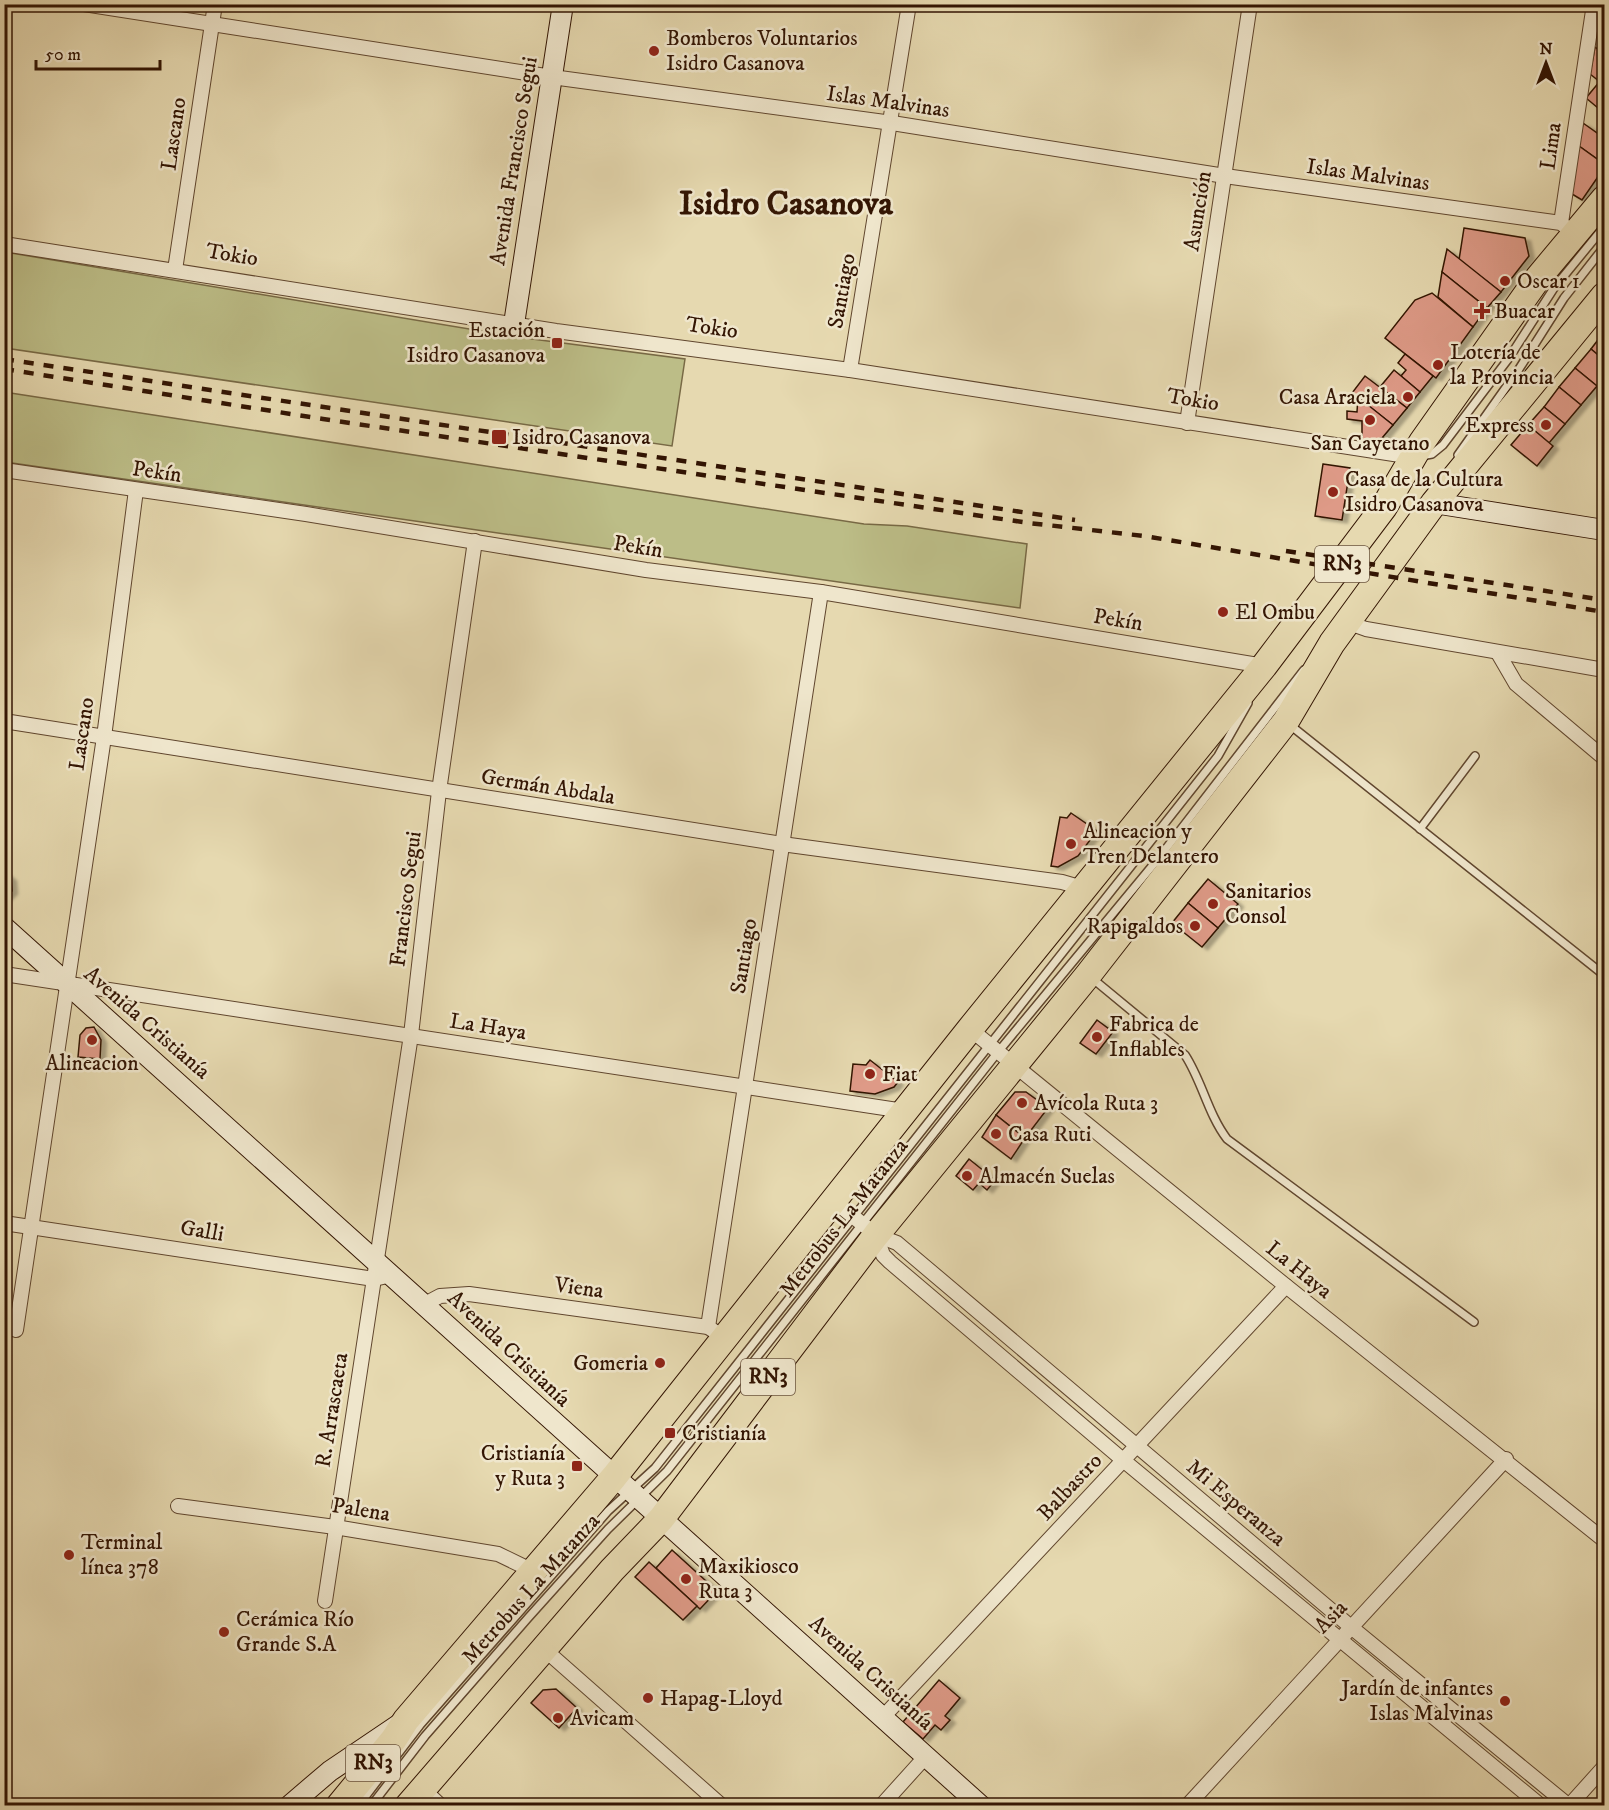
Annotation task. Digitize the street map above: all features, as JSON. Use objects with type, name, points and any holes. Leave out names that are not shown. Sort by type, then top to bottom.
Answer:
[{"type":"highway","name":"RN3","points":[[421,1801],[544,1649],[612,1570],[661,1519],[864,1225],[992,1048],[1086,889],[1264,666],[1384,507],[1413,458],[1538,278],[1568,229],[1605,199]]},
{"type":"highway","name":"RN3","points":[[339,1806],[394,1739],[406,1720],[533,1571],[627,1488],[717,1332],[834,1201],[904,1111],[1088,975],[1286,721],[1332,643],[1349,623],[1434,503],[1605,296]]},
{"type":"main road","name":"Avenida Francisco Segui","points":[[513,324],[563,4]]},
{"type":"main road","points":[[1434,503],[1605,530]]},
{"type":"main road","name":"Avenida Cristianía","points":[[4,927],[382,1272],[424,1304],[661,1519],[884,1716],[981,1806]]},
{"type":"main road","points":[[289,1806],[330,1771],[406,1720]]},
{"type":"street","name":"Islas Malvinas","points":[[84,4],[552,76],[892,123],[1568,229]]},
{"type":"street","name":"Lascano","points":[[176,270],[215,4]]},
{"type":"street","name":"Santiago","points":[[850,370],[892,123],[909,4]]},
{"type":"street","name":"Asunción","points":[[1187,423],[1250,4]]},
{"type":"street","name":"Lima","points":[[1568,229],[1594,4]]},
{"type":"street","name":"Tokio","points":[[4,244],[513,324],[850,370],[1413,458]]},
{"type":"street","name":"Pekín","points":[[4,470],[475,541],[646,570],[821,592],[1264,666]]},
{"type":"street","name":"Lascano","points":[[16,1330],[65,984],[104,736],[136,490]]},
{"type":"street","name":"Francisco Segui","points":[[382,1272],[439,791],[475,541]]},
{"type":"street","name":"Santiago","points":[[717,1332],[745,1088],[821,592]]},
{"type":"street","points":[[1349,623],[1366,628],[1605,670]]},
{"type":"street","points":[[1498,652],[1516,684],[1605,758]]},
{"type":"street","name":"Germán Abdala","points":[[4,721],[782,844],[1062,882],[1086,889]]},
{"type":"street","name":"La Haya","points":[[4,974],[904,1111]]},
{"type":"street","name":"La Haya","points":[[992,1048],[1605,1540]]},
{"type":"street","name":"Mi Esperanza","points":[[834,1201],[864,1225],[897,1243],[1351,1627],[1569,1806]]},
{"type":"street","name":"Galli","points":[[4,1223],[382,1272]]},
{"type":"street","name":"Mi Esperanza","points":[[864,1225],[883,1255],[1123,1460],[1541,1806]]},
{"type":"street","name":"R. Arrascaeta","points":[[325,1601],[335,1527],[382,1272]]},
{"type":"street","name":"Balbastro","points":[[884,1716],[1286,1286]]},
{"type":"street","name":"Viena","points":[[424,1304],[440,1296],[469,1294],[717,1332]]},
{"type":"street","name":"Asia","points":[[1187,1806],[1506,1459]]},
{"type":"street","name":"Palena","points":[[178,1506],[335,1527],[498,1554],[533,1571]]},
{"type":"street","points":[[544,1649],[722,1806]]},
{"type":"street","points":[[881,1806],[927,1755]]},
{"type":"street","points":[[1569,1806],[1605,1767]]},
{"type":"lane","points":[[1413,458],[1432,454],[1443,445],[1509,358],[1554,288],[1605,227]]},
{"type":"lane","points":[[1434,503],[1460,451],[1519,369],[1564,298],[1605,247]]},
{"type":"lane","name":"Metrobus La Matanza","points":[[992,1048],[1158,859],[1298,675],[1332,643]]},
{"type":"lane","name":"Metrobus La Matanza","points":[[371,1806],[627,1488],[667,1471],[864,1225],[992,1048],[1218,756],[1240,720],[1264,666]]},
{"type":"lane","points":[[1286,721],[1605,975]]},
{"type":"lane","points":[[1420,829],[1475,756]]},
{"type":"lane","points":[[1088,975],[1185,1055],[1219,1128],[1227,1139],[1474,1322]]},
{"type":"lane","name":"Metrobus La Matanza","points":[[357,1806],[420,1725],[627,1488],[655,1468],[864,1225]]},
{"type":"green space","points":[[5,252],[517,337],[685,359],[672,446],[5,348]]},
{"type":"green space","points":[[4,392],[864,524],[907,526],[1027,544],[1020,608],[5,462]]},
{"type":"building","points":[[1595,47],[1604,54],[1604,85],[1590,74]]},
{"type":"building","points":[[1600,81],[1604,85],[1604,113],[1586,98]]},
{"type":"building","points":[[1583,123],[1604,138],[1604,164],[1579,146]]},
{"type":"building","points":[[1579,146],[1604,164],[1604,168],[1582,200],[1572,194]]},
{"type":"building","points":[[1464,228],[1525,238],[1529,256],[1501,292],[1459,260]]},
{"type":"building","points":[[1447,249],[1501,292],[1487,308],[1442,272]]},
{"type":"building","points":[[1442,272],[1487,308],[1473,327],[1438,297]]},
{"type":"building","points":[[1432,293],[1473,327],[1436,378],[1385,338],[1415,300]]},
{"type":"building","points":[[1604,332],[1604,360],[1591,349]]},
{"type":"building","points":[[1591,349],[1604,360],[1604,377],[1597,386],[1575,368]]},
{"type":"building","points":[[1405,354],[1433,376],[1420,392],[1401,376],[1406,370],[1398,363]]},
{"type":"building","points":[[1575,368],[1597,386],[1581,405],[1559,387]]},
{"type":"building","points":[[1394,370],[1420,392],[1407,408],[1380,387]]},
{"type":"building","points":[[1365,376],[1407,408],[1393,425],[1352,393]]},
{"type":"building","points":[[1559,387],[1581,405],[1565,424],[1544,407]]},
{"type":"building","name":"San Cayetano","points":[[1358,397],[1393,425],[1382,438],[1362,443],[1362,421],[1347,419],[1347,411],[1357,412]]},
{"type":"building","name":"Express","points":[[1544,407],[1565,424],[1549,443],[1528,425]]},
{"type":"building","points":[[1528,425],[1553,446],[1537,466],[1511,445]]},
{"type":"building","name":"Casa de la Cultura Isidro Casanova","points":[[1323,464],[1350,468],[1342,520],[1315,516]]},
{"type":"building","name":"Alineacion y Tren Delantero","points":[[1071,813],[1097,831],[1078,856],[1058,867],[1051,866],[1060,817],[1067,818]]},
{"type":"building","points":[[4,872],[11,878],[12,891],[4,899]]},
{"type":"building","name":"Sanitarios Consol","points":[[1208,879],[1238,904],[1218,928],[1188,903]]},
{"type":"building","name":"Rapigaldos","points":[[1188,903],[1218,928],[1202,947],[1172,923]]},
{"type":"building","name":"Fabrica de Inflables","points":[[1097,1020],[1113,1032],[1096,1054],[1080,1043]]},
{"type":"building","points":[[94,1027],[101,1040],[100,1059],[78,1057],[80,1035],[86,1028]]},
{"type":"building","name":"Fiat","points":[[870,1060],[898,1082],[894,1087],[875,1094],[850,1091],[853,1064],[866,1065]]},
{"type":"building","points":[[1015,1092],[1026,1092],[1048,1108],[1025,1138],[996,1115]]},
{"type":"building","points":[[996,1115],[1025,1138],[1011,1159],[982,1137]]},
{"type":"building","points":[[969,1159],[995,1180],[987,1190],[979,1183],[973,1190],[956,1176]]},
{"type":"building","name":"Maxikiosco Ruta 3","points":[[672,1550],[717,1591],[700,1609],[656,1568]]},
{"type":"building","points":[[649,1562],[697,1606],[683,1620],[635,1577]]},
{"type":"building","points":[[939,1680],[960,1698],[945,1716],[950,1720],[941,1730],[935,1725],[923,1739],[903,1722]]},
{"type":"building","name":"Avicam","points":[[556,1689],[577,1708],[559,1728],[531,1703],[543,1690]]},
{"type":"railway","points":[[4,359],[1075,520]]},
{"type":"railway","points":[[4,369],[323,419],[1029,523],[1144,536],[1604,612]]},
{"type":"railway","points":[[1286,551],[1604,600]]},
{"type":"place","name":"Bomberos Voluntarios Isidro Casanova","points":[[654,51]]},
{"type":"place","name":"Oscar 1","points":[[1505,281]]},
{"type":"place","name":"Buacar","points":[[1482,311]]},
{"type":"place","name":"Estación Isidro Casanova","points":[[557,343]]},
{"type":"place","name":"Lotería de la Provincia","points":[[1438,365]]},
{"type":"place","name":"Casa Araciela","points":[[1408,397]]},
{"type":"place","name":"San Cayetano","points":[[1370,420]]},
{"type":"place","name":"Express","points":[[1546,425]]},
{"type":"place","name":"Isidro Casanova","points":[[499,437]]},
{"type":"place","name":"Casa de la Cultura Isidro Casanova","points":[[1333,492]]},
{"type":"place","name":"El Ombu","points":[[1223,612]]},
{"type":"place","name":"Alineacion y Tren Delantero","points":[[1071,844]]},
{"type":"place","name":"Sanitarios Consol","points":[[1213,904]]},
{"type":"place","name":"Rapigaldos","points":[[1195,926]]},
{"type":"place","name":"Fabrica de Inflables","points":[[1097,1037]]},
{"type":"place","name":"Alineacion","points":[[92,1040]]},
{"type":"place","name":"Fiat","points":[[870,1074]]},
{"type":"place","name":"Avícola Ruta 3","points":[[1022,1103]]},
{"type":"place","name":"Casa Ruti","points":[[996,1134]]},
{"type":"place","name":"Almacén Suelas","points":[[967,1176]]},
{"type":"place","name":"Gomeria","points":[[660,1363]]},
{"type":"place","name":"Cristianía","points":[[670,1433]]},
{"type":"place","name":"Cristianía y Ruta 3","points":[[577,1466]]},
{"type":"place","name":"Terminal línea 378","points":[[69,1555]]},
{"type":"place","name":"Maxikiosco Ruta 3","points":[[686,1579]]},
{"type":"place","name":"Cerámica Río Grande S.A","points":[[224,1632]]},
{"type":"place","name":"Hapag-Lloyd","points":[[648,1698]]},
{"type":"place","name":"Jardín de infantes Islas Malvinas","points":[[1505,1701]]},
{"type":"place","name":"Avicam","points":[[558,1718]]},
{"type":"district","name":"Isidro Casanova","points":[[786,204]]}]
